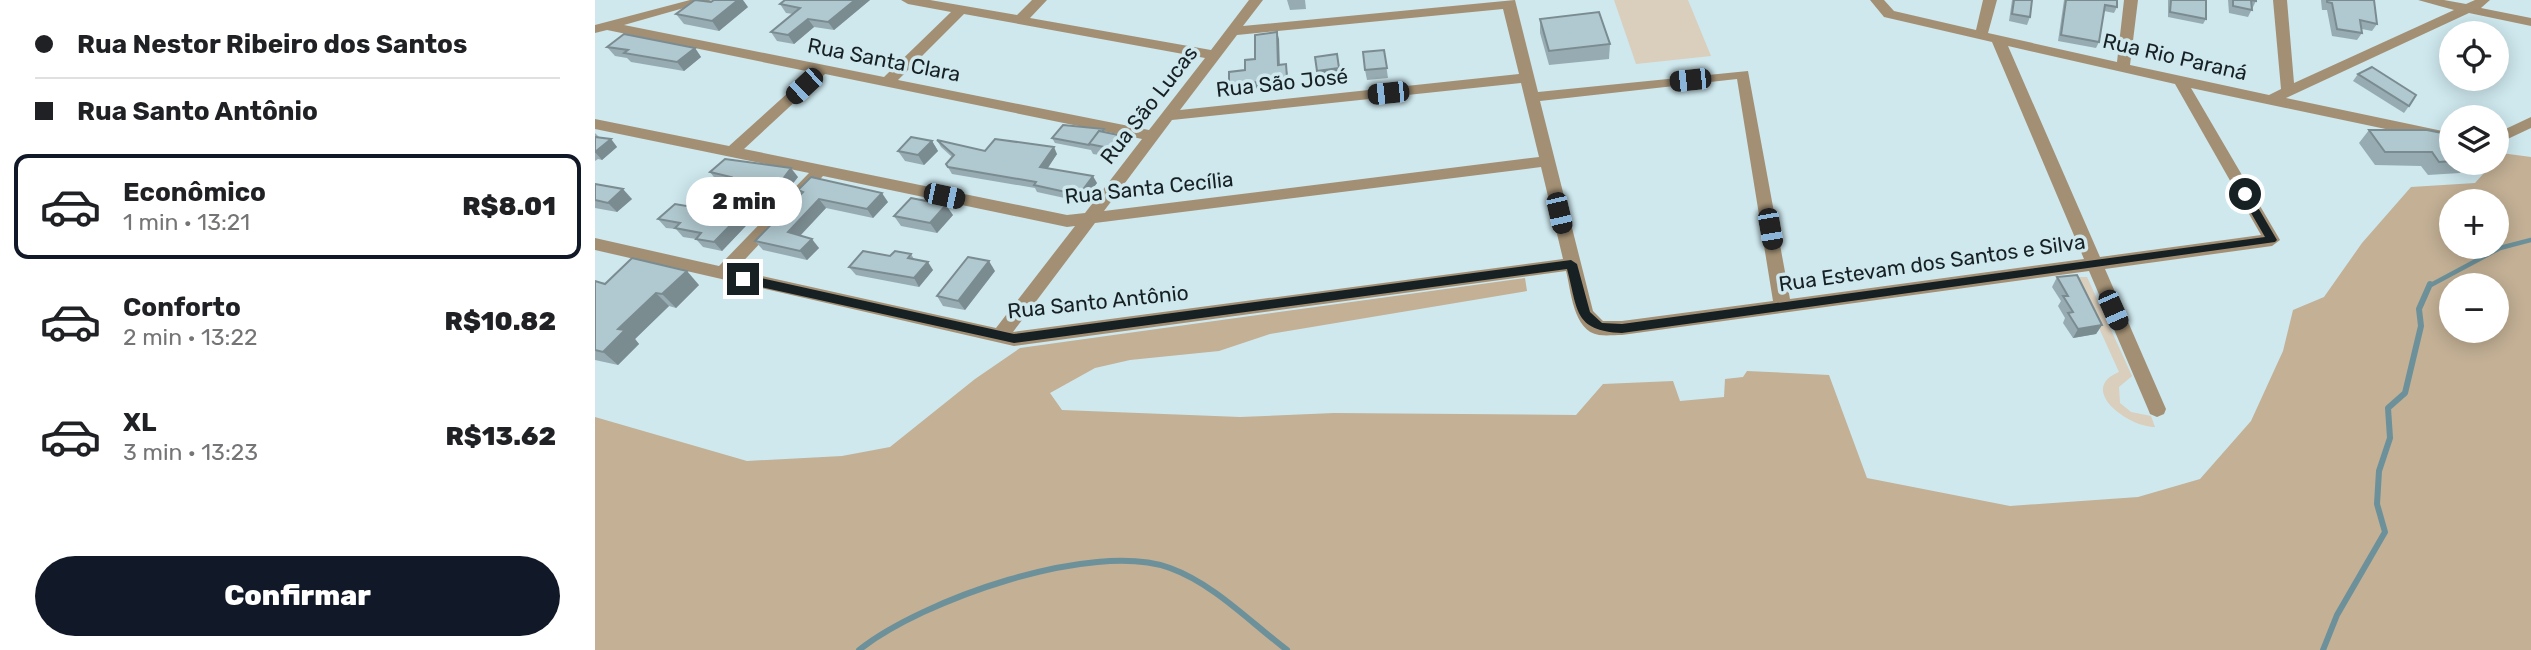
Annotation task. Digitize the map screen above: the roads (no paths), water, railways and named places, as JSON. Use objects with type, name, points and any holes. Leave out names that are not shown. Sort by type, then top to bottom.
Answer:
[{"type":"street","points":[[601,27],[705,0]]},
{"type":"street","points":[[908,0],[1214,55]]},
{"type":"street","points":[[1020,20],[1040,0]]},
{"type":"street","name":"Rua São Lucas","points":[[1000,336],[1257,0]]},
{"type":"street","name":"Rua Rio Paraná","points":[[1877,0],[1889,14],[2180,81],[2439,135]]},
{"type":"street","points":[[1981,35],[1990,0]]},
{"type":"street","points":[[2123,67],[2131,0]]},
{"type":"street","points":[[2280,0],[2288,91]]},
{"type":"street","points":[[2425,0],[2531,10]]},
{"type":"street","points":[[1233,31],[1508,2],[1571,264]]},
{"type":"street","points":[[2270,100],[2476,3],[2531,22]]},
{"type":"street","points":[[888,82],[960,9]]},
{"type":"street","name":"Rua Santa Clara","points":[[601,27],[1152,136]]},
{"type":"street","points":[[1998,39],[2157,409]]},
{"type":"street","points":[[731,153],[822,69]]},
{"type":"street","points":[[1531,97],[1743,74],[1783,307]]},
{"type":"street","name":"Rua São José","points":[[1167,116],[1527,78]]},
{"type":"street","name":"Rua Estevam dos Santos e Silva","points":[[1571,264],[1585,314],[1599,328],[1622,328],[2272,240],[2180,81]]},
{"type":"street","points":[[2509,133],[2531,122]]},
{"type":"street","name":"Rua Santa Cecília","points":[[595,124],[1067,221],[1547,161]]},
{"type":"street","points":[[722,273],[820,171]]},
{"type":"street","name":"Rua Santo Antônio","points":[[595,244],[1014,339],[1571,264]]},
{"type":"waterway","points":[[2429,286],[2500,248],[2531,240]]},
{"type":"waterway","points":[[2323,650],[2337,615],[2385,532],[2377,504],[2379,471],[2390,438],[2388,408],[2405,393],[2421,326],[2419,309],[2429,286]]},
{"type":"waterway","points":[[859,650],[923,612],[1009,580],[1054,568],[1097,562],[1137,561],[1170,568],[1202,584],[1287,650]]}]
